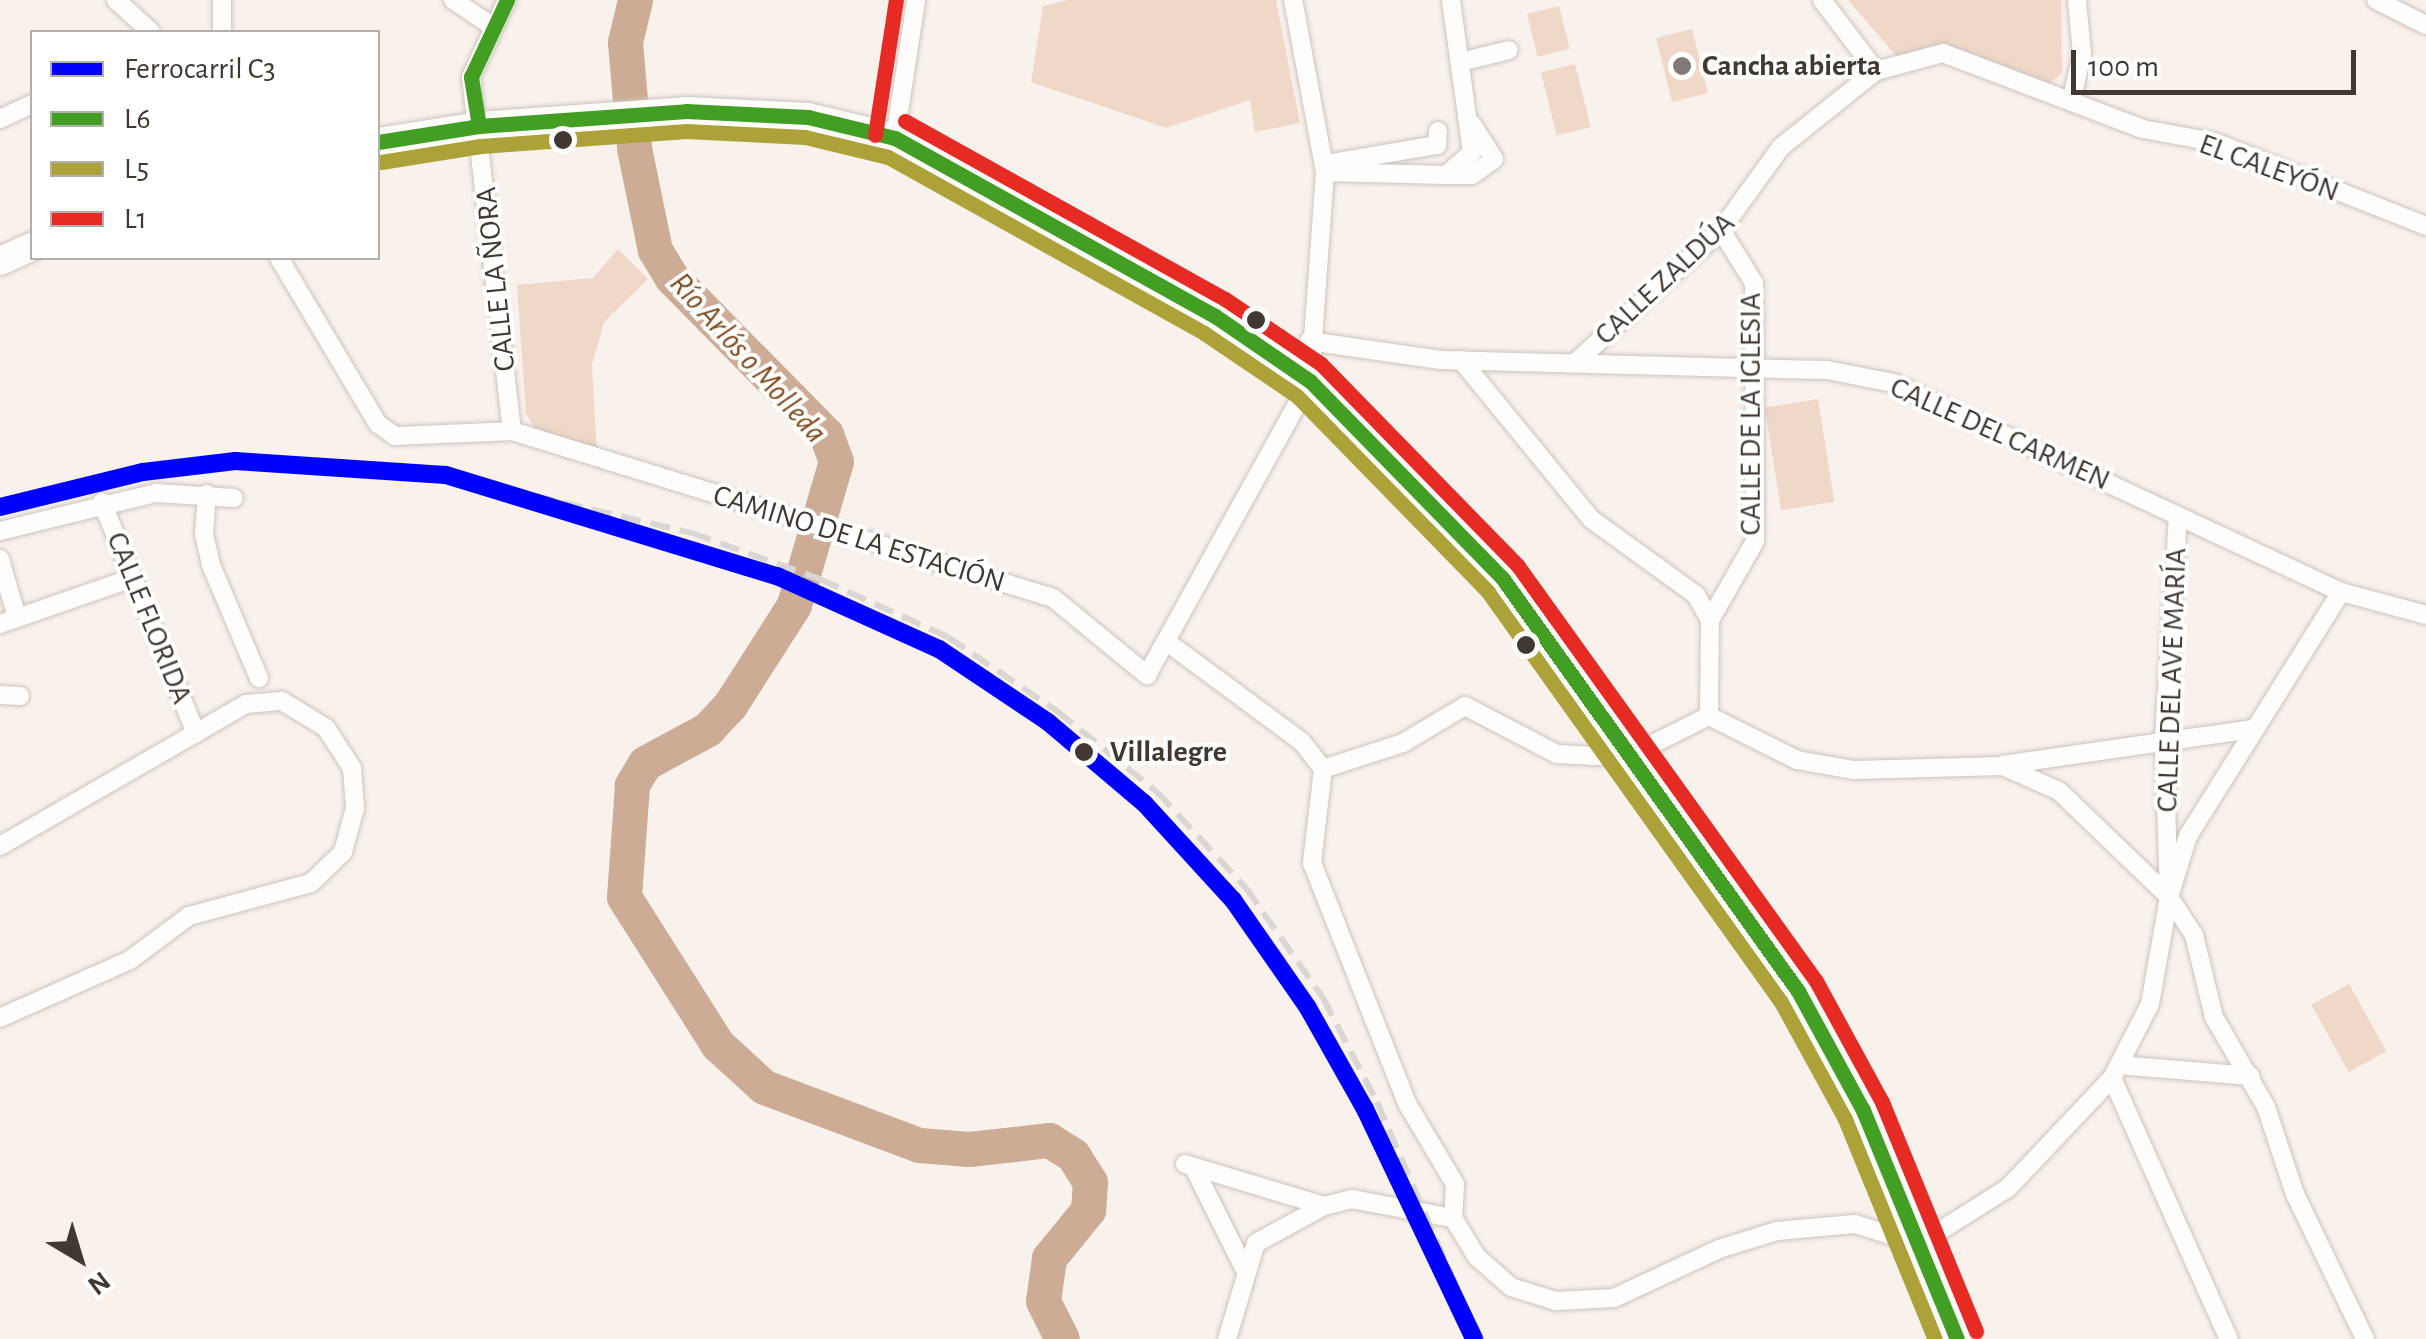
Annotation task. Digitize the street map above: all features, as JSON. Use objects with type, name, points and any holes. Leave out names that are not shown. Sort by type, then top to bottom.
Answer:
[{"type":"main road","points":[[380,142],[479,126],[666,112],[808,116],[895,138],[1215,316],[1310,381],[1503,579],[1798,991],[1863,1110],[1956,1339]]},
{"type":"main road","points":[[2,255],[30,248]]},
{"type":"street","points":[[116,0],[148,30]]},
{"type":"street","points":[[222,0],[222,30]]},
{"type":"street","points":[[453,0],[492,26]]},
{"type":"street","name":"CALLE LA ÑORA","points":[[507,0],[470,78],[479,126],[512,432]]},
{"type":"street","points":[[895,138],[916,0]]},
{"type":"street","points":[[1293,0],[1325,168],[1309,341],[1310,381],[1167,642],[1302,742],[1323,768],[1312,863],[1408,1105],[1454,1184],[1453,1218],[1477,1258],[1511,1288],[1556,1301],[1614,1298],[1719,1249],[1778,1231],[1854,1224],[1918,1244],[2008,1188],[2116,1072],[2150,1004],[2168,897],[2188,836],[2340,592]]},
{"type":"street","points":[[1325,168],[1446,175],[1472,152],[1464,61],[1451,0]]},
{"type":"street","points":[[1822,0],[1876,71]]},
{"type":"street","points":[[2072,98],[2082,54],[2077,0]]},
{"type":"street","points":[[2376,0],[2426,24]]},
{"type":"street","points":[[1464,61],[1509,50]]},
{"type":"street","name":"EL CALEYÓN","points":[[1876,71],[1943,53],[2072,98],[2143,130],[2214,142],[2426,226]]},
{"type":"street","name":"CALLE ZALDÚA","points":[[1577,360],[1721,230],[1781,147],[1876,71]]},
{"type":"street","points":[[0,120],[30,105]]},
{"type":"street","points":[[1325,168],[1437,144],[1438,131]]},
{"type":"street","name":"CALLE DE LA IGLESIA","points":[[1709,716],[1710,620],[1755,541],[1754,284],[1721,230]]},
{"type":"street","name":"CAMINO DE LA ESTACIÓN","points":[[281,260],[378,424],[395,436],[512,432],[1054,598],[1147,675],[1167,642]]},
{"type":"street","name":"CALLE DEL CARMEN","points":[[1309,341],[1460,360],[1577,360],[1755,371],[1827,370],[1893,383],[2340,592],[2426,615]]},
{"type":"street","points":[[1460,360],[1591,520],[1696,595],[1710,620]]},
{"type":"street","points":[[0,531],[102,502],[207,494],[234,498]]},
{"type":"street","points":[[207,494],[204,534],[211,565],[260,678]]},
{"type":"street","name":"CALLE FLORIDA","points":[[102,502],[196,734]]},
{"type":"street","name":"CALLE DEL AVE MARÍA","points":[[2168,897],[2164,738],[2178,516]]},
{"type":"street","points":[[0,559],[8,621],[133,578]]},
{"type":"street","points":[[0,695],[20,696]]},
{"type":"street","points":[[0,846],[246,704],[282,701],[326,728],[352,768],[356,808],[343,852],[310,883],[189,916],[130,960],[0,1018]]},
{"type":"street","points":[[1323,768],[1403,743],[1465,706],[1557,754],[1631,754],[1709,716],[1797,760],[1854,770],[2002,766],[2164,738],[2253,729]]},
{"type":"street","points":[[2002,766],[2059,791],[2168,897],[2194,935],[2214,1017],[2250,1076],[2324,1260],[2366,1339]]},
{"type":"street","points":[[2116,1072],[2250,1076]]},
{"type":"street","points":[[2116,1072],[2229,1339]]},
{"type":"street","points":[[1244,1268],[1190,1168],[1324,1206]]},
{"type":"street","points":[[1227,1339],[1244,1268],[1256,1243],[1324,1206],[1352,1199],[1453,1218]]},
{"type":"shaded area","points":[[1068,0],[1276,0],[1300,123],[1255,132],[1250,100],[1166,128],[1031,82],[1043,6]]},
{"type":"shaded area","points":[[1848,0],[2061,0],[2062,73],[2048,85],[1950,46],[1899,59]]},
{"type":"shaded area","points":[[1559,6],[1570,49],[1538,57],[1527,14]]},
{"type":"shaded area","name":"Cancha abierta","points":[[1692,29],[1708,93],[1672,102],[1656,38]]},
{"type":"shaded area","points":[[1575,64],[1591,127],[1557,136],[1541,72]]},
{"type":"shaded area","points":[[618,249],[648,279],[604,322],[592,365],[597,455],[538,433],[526,414],[517,285],[593,278]]},
{"type":"shaded area","points":[[1818,399],[1834,502],[1781,510],[1765,407]]},
{"type":"shaded area","points":[[2349,984],[2386,1051],[2349,1072],[2311,1005]]},
{"type":"waterway","name":"Río Arlós o Molleda","points":[[635,0],[625,42],[634,148],[655,250],[671,277],[826,434],[836,461],[794,605],[730,705],[708,729],[645,763],[632,785],[624,897],[718,1045],[764,1087],[919,1145],[969,1149],[1049,1140],[1073,1155],[1090,1182],[1088,1210],[1049,1258],[1043,1301],[1062,1339]]},
{"type":"railway","points":[[446,475],[692,533],[820,579],[948,637],[1057,711],[1157,792],[1246,888],[1323,998],[1377,1102],[1479,1339]]},
{"type":"rail line","name":"C3","points":[[0,507],[143,472],[235,461],[446,475],[777,576],[939,649],[1048,722],[1144,803],[1233,900],[1308,1008],[1365,1109],[1474,1339]]},
{"type":"transit line","name":"L6","points":[[479,126],[471,77],[507,0]]},
{"type":"transit line","name":"L1","points":[[875,135],[896,0]]},
{"type":"transit line","name":"L6","points":[[380,142],[479,126],[686,111],[808,117],[895,138],[1215,316],[1310,381],[1503,579],[1798,991],[1863,1110],[1957,1339]]},
{"type":"transit line","name":"L1","points":[[905,121],[1225,299],[1321,364],[1518,566],[1816,981],[1882,1102],[1976,1331]]},
{"type":"transit line","name":"L5","points":[[381,162],[481,146],[686,131],[805,137],[888,157],[1204,333],[1297,396],[1488,592],[1781,1002],[1845,1119],[1935,1339]]},
{"type":"place","name":"Cancha abierta","points":[[1682,66]]},
{"type":"place","name":"Villalegre","points":[[1084,752]]}]
